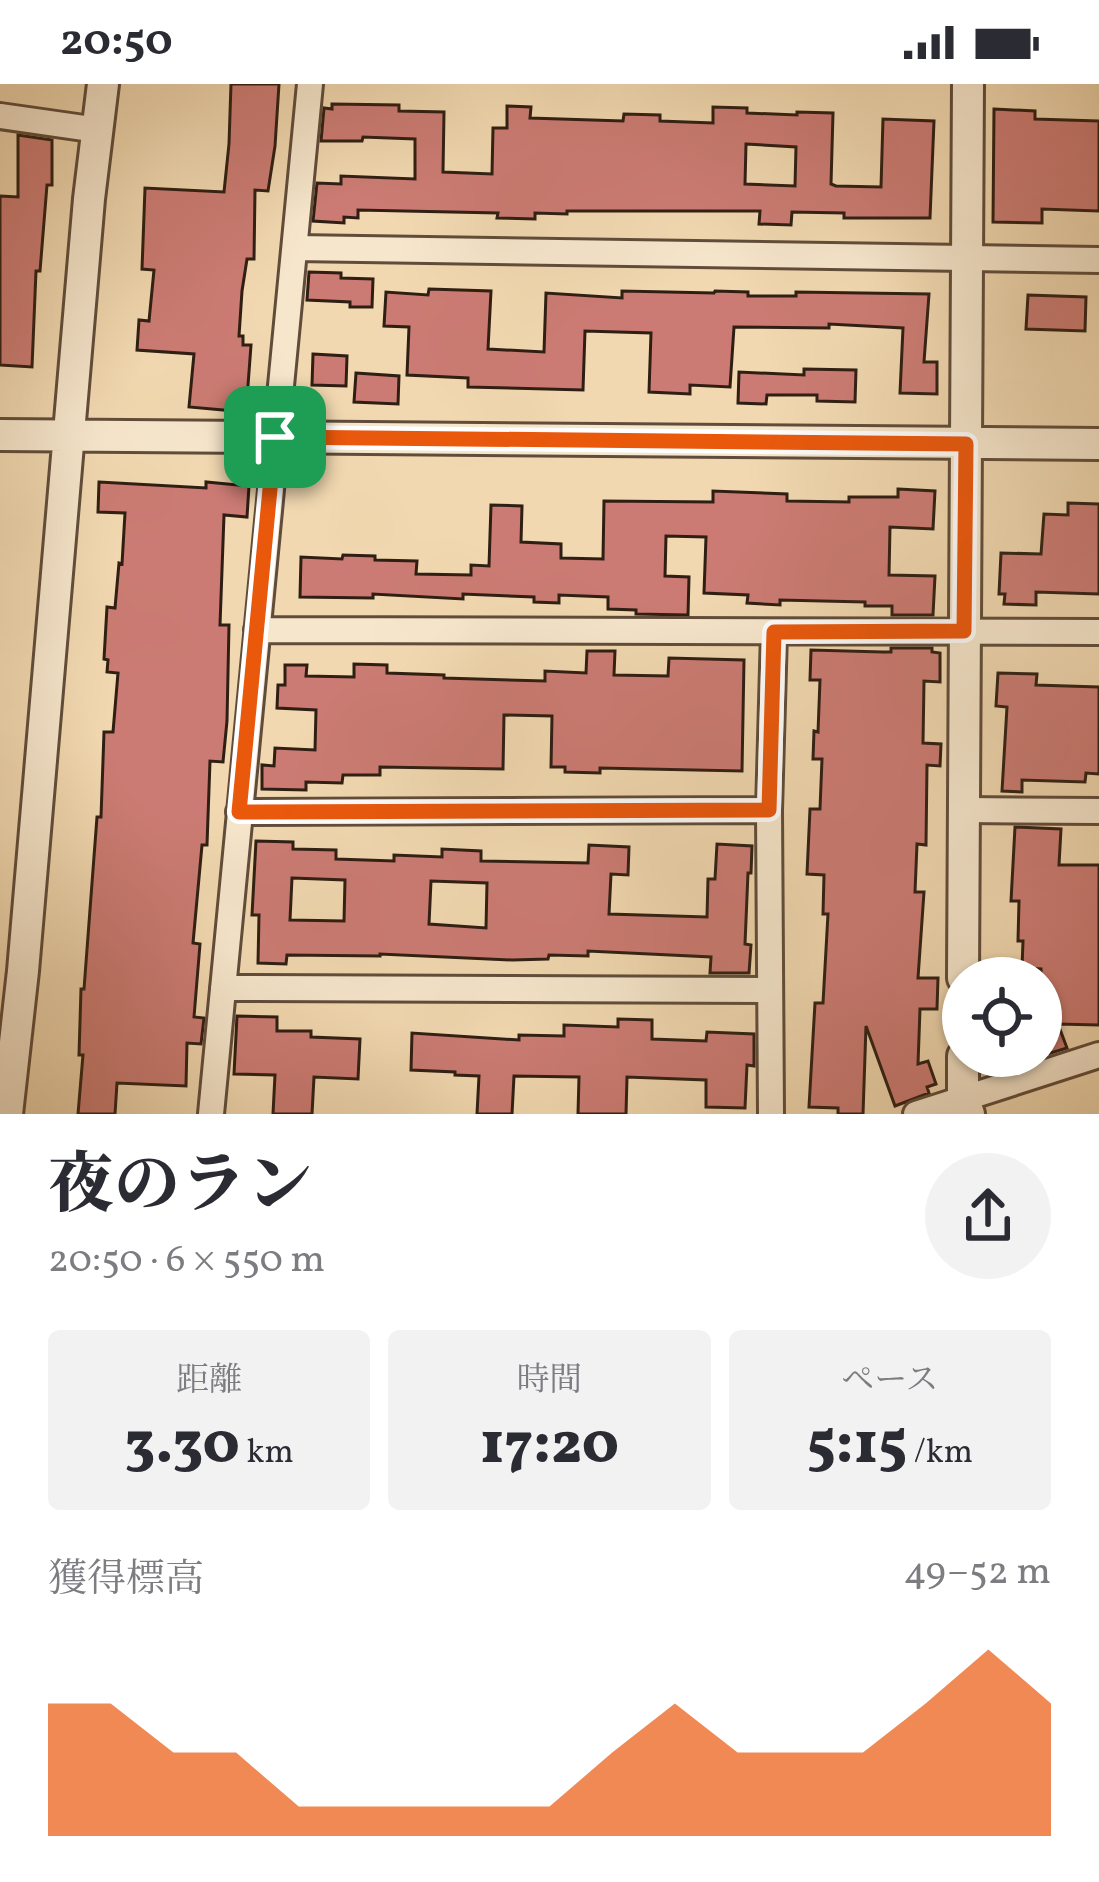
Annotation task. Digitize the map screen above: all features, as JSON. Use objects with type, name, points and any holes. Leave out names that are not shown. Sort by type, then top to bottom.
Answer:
[{"type":"street","points":[[7,1114],[88,200],[103,84]]},
{"type":"street","points":[[211,1114],[310,84]]},
{"type":"street","points":[[963,957],[968,84]]},
{"type":"street","points":[[0,116],[98,130]]},
{"type":"street","points":[[295,248],[1099,260]]},
{"type":"street","points":[[0,435],[1099,444]]},
{"type":"street","points":[[257,630],[1099,632]]},
{"type":"street","points":[[771,1114],[769,810],[774,632]]},
{"type":"street","points":[[239,812],[769,810]]},
{"type":"street","points":[[964,810],[1099,812]]},
{"type":"street","points":[[223,988],[769,990]]},
{"type":"street","points":[[916,1114],[966,1106],[1099,1054]]},
{"type":"building","points":[[231,84],[279,84],[268,191],[255,190],[254,259],[247,259],[242,291],[239,336],[243,336],[243,345],[251,345],[246,412],[189,407],[194,354],[137,350],[139,320],[149,321],[154,270],[142,269],[145,188],[224,192]]},
{"type":"building","points":[[332,104],[399,105],[399,111],[444,112],[443,172],[492,174],[493,128],[507,128],[507,106],[531,107],[530,118],[623,121],[624,114],[713,123],[713,107],[747,108],[747,113],[833,113],[831,184],[881,187],[883,119],[934,121],[930,218],[844,218],[844,213],[792,212],[791,225],[759,224],[760,211],[567,211],[535,213],[535,219],[497,218],[498,213],[358,210],[358,218],[344,217],[344,223],[313,221],[317,183],[341,184],[341,176],[415,179],[415,139],[321,141],[324,108],[332,109]],"holes":[[[746,144],[796,147],[795,186],[745,184]]]},
{"type":"building","points":[[994,109],[1035,111],[1035,119],[1099,121],[1099,211],[1042,209],[1042,223],[993,222]]},
{"type":"building","points":[[18,135],[52,140],[52,185],[47,185],[40,271],[36,271],[32,367],[0,365],[0,196],[18,197]]},
{"type":"building","points":[[309,272],[373,279],[372,307],[307,300]]},
{"type":"building","points":[[429,289],[491,291],[488,349],[544,352],[546,293],[622,298],[622,291],[748,292],[748,296],[929,294],[924,362],[937,362],[937,394],[900,393],[903,328],[829,324],[829,328],[734,327],[730,387],[690,385],[690,394],[649,392],[651,333],[585,331],[583,390],[468,387],[468,378],[407,375],[409,327],[384,326],[386,292],[428,295]]},
{"type":"building","points":[[1028,295],[1086,297],[1085,331],[1026,329]]},
{"type":"building","points":[[313,354],[347,356],[346,386],[312,385]]},
{"type":"building","points":[[804,369],[856,370],[855,402],[817,401],[817,395],[767,395],[766,404],[738,403],[739,372],[804,375]]},
{"type":"building","points":[[356,373],[399,376],[398,404],[354,402]]},
{"type":"building","points":[[99,482],[249,486],[247,517],[224,515],[220,625],[229,625],[227,721],[223,762],[210,761],[207,845],[202,845],[193,943],[200,944],[194,1017],[204,1018],[201,1044],[187,1043],[186,1086],[117,1083],[115,1114],[78,1114],[81,989],[97,817],[101,817],[104,732],[113,732],[118,673],[107,672],[108,660],[104,659],[107,607],[115,608],[125,513],[98,512]]},
{"type":"building","points":[[898,489],[935,491],[933,529],[890,527],[889,575],[935,576],[933,615],[892,615],[892,606],[865,606],[865,602],[780,600],[780,605],[747,603],[748,595],[704,593],[706,537],[666,536],[665,576],[689,577],[688,615],[608,609],[608,597],[559,595],[559,603],[534,602],[534,597],[463,594],[463,599],[373,594],[373,598],[300,597],[301,557],[375,556],[375,560],[417,561],[416,574],[471,575],[471,565],[489,566],[491,505],[522,506],[521,542],[561,544],[561,558],[603,559],[604,501],[713,502],[713,491],[787,494],[787,501],[849,502],[849,497],[898,497]]},
{"type":"building","points":[[1068,503],[1099,504],[1099,594],[1036,592],[1036,605],[1004,604],[1005,594],[999,594],[1001,553],[1041,554],[1044,514],[1068,515]]},
{"type":"building","points":[[891,648],[932,648],[940,653],[940,682],[924,681],[923,743],[941,744],[940,766],[927,765],[926,845],[917,844],[915,892],[924,892],[918,978],[938,978],[937,1009],[920,1009],[918,1064],[928,1061],[936,1084],[927,1087],[929,1093],[895,1106],[866,1026],[863,1114],[838,1114],[838,1108],[809,1107],[815,1003],[823,1003],[828,914],[823,914],[824,875],[807,874],[810,809],[820,809],[822,759],[813,759],[820,680],[810,680],[811,650],[891,652]]},
{"type":"building","points":[[587,651],[615,651],[614,675],[668,676],[669,658],[744,660],[742,771],[600,768],[600,773],[565,772],[565,767],[551,767],[552,716],[504,715],[503,769],[380,767],[380,775],[343,775],[342,783],[306,782],[306,790],[262,789],[262,765],[274,766],[275,748],[315,750],[316,710],[277,708],[278,685],[285,685],[285,665],[307,665],[306,676],[354,677],[354,664],[387,665],[387,673],[545,681],[545,671],[586,673]]},
{"type":"building","points":[[998,673],[1037,674],[1036,685],[1099,687],[1099,774],[1086,773],[1085,782],[1022,780],[1022,792],[1002,791],[1007,707],[996,706]]},
{"type":"building","points":[[1015,827],[1061,829],[1059,865],[1099,865],[1099,1025],[1062,1024],[1062,957],[1022,957],[1019,901],[1011,901]]},
{"type":"building","points":[[256,841],[293,842],[293,849],[336,850],[336,859],[394,861],[394,855],[442,857],[442,849],[481,851],[481,861],[588,863],[589,845],[629,847],[628,875],[611,874],[609,914],[707,917],[708,879],[715,879],[717,844],[752,846],[745,944],[751,945],[749,973],[710,973],[711,957],[588,951],[588,956],[512,960],[287,955],[286,964],[258,963],[259,915],[252,915]],"holes":[[[292,878],[345,880],[344,921],[290,920]],[[431,881],[487,883],[486,928],[429,924]]]},
{"type":"building","points":[[237,1016],[277,1017],[277,1031],[360,1039],[358,1079],[314,1077],[312,1114],[273,1114],[275,1075],[234,1074]]},
{"type":"building","points":[[618,1019],[652,1020],[652,1039],[706,1041],[707,1032],[754,1034],[754,1066],[747,1065],[745,1108],[706,1107],[706,1080],[627,1077],[626,1114],[578,1114],[579,1077],[514,1076],[512,1114],[477,1114],[479,1076],[411,1070],[412,1033],[519,1040],[519,1035],[564,1036],[564,1025],[618,1027]]},
{"type":"route","points":[[275,437],[966,444],[964,631],[774,632],[769,810],[239,812],[275,437]]}]
